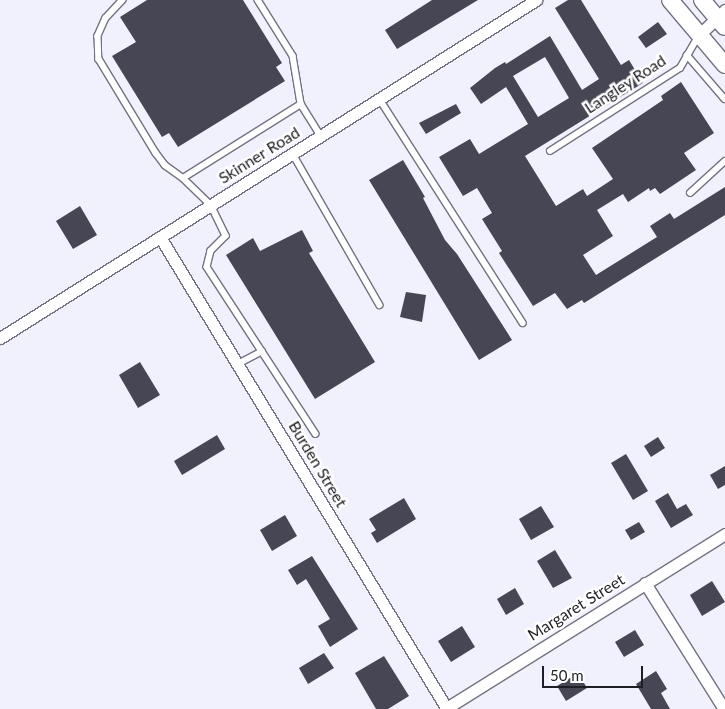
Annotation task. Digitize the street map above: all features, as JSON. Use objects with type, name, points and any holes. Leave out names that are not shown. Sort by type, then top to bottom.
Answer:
[{"type":"main road","points":[[670,0],[725,65]]},
{"type":"main road","points":[[702,0],[722,18]]},
{"type":"street","name":"Skinner Road","points":[[0,338],[536,0]]},
{"type":"street","name":"Langley Road","points":[[700,34],[722,18]]},
{"type":"street","name":"Burden Street","points":[[160,236],[446,709]]},
{"type":"street","name":"Margaret Street","points":[[446,709],[725,534]]},
{"type":"street","points":[[645,583],[724,709]]},
{"type":"lane","points":[[123,0],[106,18],[98,36],[99,59],[165,165],[183,178],[211,205],[226,236],[211,251],[207,267],[316,434]]},
{"type":"lane","points":[[258,0],[293,56],[301,104],[321,136]]},
{"type":"lane","name":"Langley Road","points":[[550,151],[680,68],[700,34]]},
{"type":"lane","points":[[687,55],[725,99]]},
{"type":"lane","points":[[379,98],[523,323]]},
{"type":"lane","points":[[183,178],[301,104]]},
{"type":"lane","points":[[293,154],[380,305]]},
{"type":"lane","points":[[690,193],[725,161]]},
{"type":"lane","points":[[238,364],[262,351]]},
{"type":"building","points":[[147,0],[243,0],[282,63],[276,67],[285,81],[178,147],[169,133],[162,137],[112,56],[136,42],[120,17]]},
{"type":"building","points":[[432,0],[478,0],[397,49],[385,30]]},
{"type":"building","points":[[568,0],[581,0],[621,65],[629,60],[643,83],[525,156],[556,206],[583,189],[587,196],[613,179],[592,148],[663,100],[661,96],[681,82],[714,133],[684,153],[696,170],[660,194],[655,188],[650,191],[649,188],[628,202],[623,194],[597,210],[613,236],[583,255],[596,275],[657,237],[650,226],[670,213],[674,219],[725,187],[725,215],[584,303],[582,300],[567,309],[555,293],[533,306],[499,253],[502,251],[482,219],[492,213],[477,188],[463,196],[439,157],[470,139],[479,154],[528,124],[506,87],[481,104],[470,88],[495,68],[505,62],[506,64],[550,36],[582,90],[599,79],[555,8]],"holes":[[[545,57],[569,98],[538,117],[513,76]]]},
{"type":"building","points":[[658,22],[667,34],[646,48],[638,37]]},
{"type":"building","points":[[456,104],[461,113],[426,134],[419,123]]},
{"type":"building","points":[[403,160],[425,197],[423,198],[445,240],[457,254],[512,340],[479,360],[369,180]]},
{"type":"building","points":[[80,206],[97,235],[73,249],[56,221]]},
{"type":"building","points":[[302,230],[313,251],[309,253],[375,362],[315,399],[226,255],[253,238],[260,251]]},
{"type":"building","points":[[406,292],[426,295],[422,322],[400,317]]},
{"type":"building","points":[[140,362],[160,395],[138,408],[119,375]]},
{"type":"building","points":[[217,435],[225,449],[182,475],[174,461]]},
{"type":"building","points":[[658,437],[665,448],[651,457],[644,446]]},
{"type":"building","points":[[626,454],[648,491],[633,500],[611,463]]},
{"type":"building","points":[[725,466],[725,485],[718,489],[710,475]]},
{"type":"building","points":[[668,493],[677,509],[686,504],[693,515],[671,528],[655,501]]},
{"type":"building","points":[[404,498],[416,519],[377,543],[371,533],[376,530],[369,519]]},
{"type":"building","points":[[541,506],[554,527],[531,540],[519,519]]},
{"type":"building","points":[[285,515],[297,536],[272,551],[260,530]]},
{"type":"building","points":[[639,522],[645,532],[631,540],[625,530]]},
{"type":"building","points":[[555,550],[572,578],[553,588],[537,561]]},
{"type":"building","points":[[312,556],[358,629],[330,647],[318,626],[330,619],[306,579],[297,585],[288,570]]},
{"type":"building","points":[[712,581],[725,602],[702,616],[690,595]]},
{"type":"building","points":[[515,588],[524,604],[506,615],[497,599]]},
{"type":"building","points":[[462,626],[475,647],[451,662],[438,641]]},
{"type":"building","points":[[635,630],[644,645],[624,657],[615,642]]},
{"type":"building","points":[[324,653],[334,668],[308,684],[299,668]]},
{"type":"building","points":[[384,656],[409,696],[388,709],[376,709],[355,673]]},
{"type":"building","points":[[656,671],[667,689],[661,693],[670,709],[651,709],[636,684]]},
{"type":"building","points":[[578,673],[587,688],[566,701],[557,686]]}]
